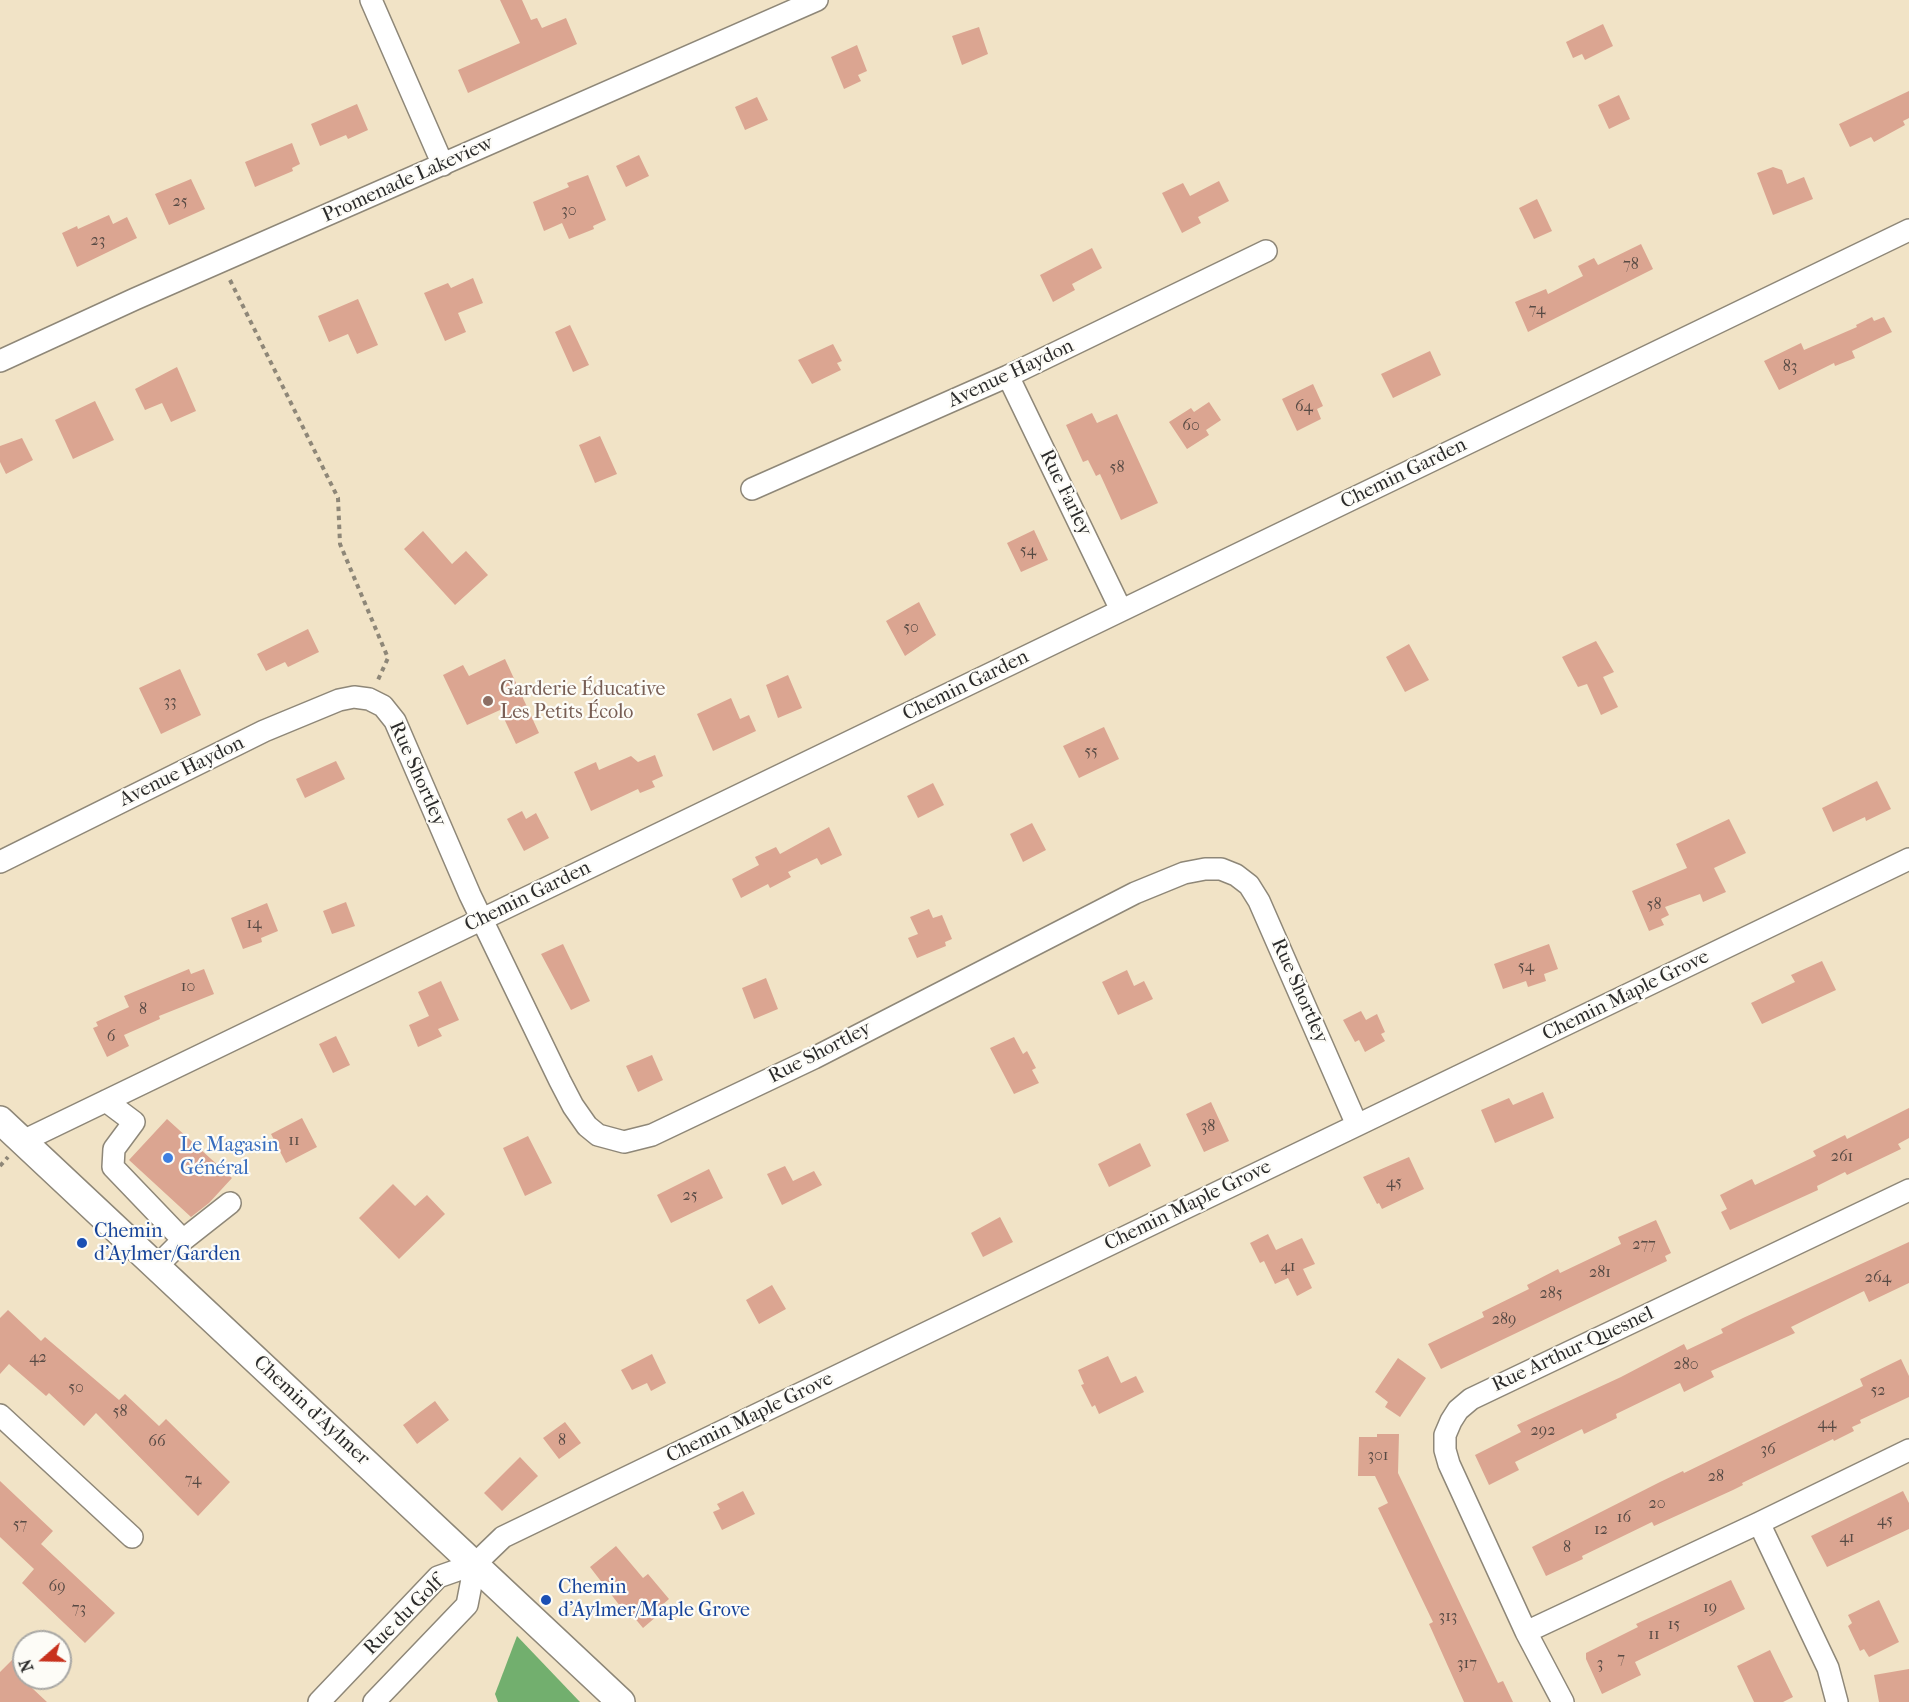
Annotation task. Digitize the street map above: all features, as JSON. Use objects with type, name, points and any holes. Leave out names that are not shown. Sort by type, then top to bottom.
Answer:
[{"type":"main road","name":"Chemin d'Aylmer","points":[[0,1120],[621,1702]]},
{"type":"street","points":[[371,0],[443,165]]},
{"type":"street","name":"Promenade Lakeview","points":[[0,361],[221,261],[817,0]]},
{"type":"street","name":"Chemin Garden","points":[[23,1142],[1909,230]]},
{"type":"street","name":"Avenue Haydon","points":[[752,489],[1008,376],[1266,251]]},
{"type":"street","name":"Rue Farley","points":[[1008,376],[1121,610]]},
{"type":"street","name":"Avenue Haydon","points":[[0,862],[274,727],[339,700],[354,697],[369,699]]},
{"type":"street","name":"Rue Shortley","points":[[369,699],[383,706],[395,721],[482,919],[573,1106],[587,1126],[598,1135],[624,1142],[652,1135],[814,1058],[1135,893],[1184,873],[1221,869],[1236,875],[1249,885],[1259,902],[1357,1125]]},
{"type":"street","name":"Chemin Maple Grove","points":[[475,1564],[503,1537],[1909,859]]},
{"type":"street","points":[[106,1101],[134,1122],[114,1149],[113,1167],[183,1240]]},
{"type":"street","name":"Rue Arthur-Quesnel","points":[[1563,1702],[1526,1632],[1449,1464],[1445,1435],[1458,1410],[1492,1389],[1909,1190]]},
{"type":"street","points":[[157,1266],[183,1240],[230,1203]]},
{"type":"street","points":[[0,1415],[132,1537]]},
{"type":"street","points":[[1526,1632],[1909,1450]]},
{"type":"street","points":[[1759,1523],[1828,1668],[1837,1702]]},
{"type":"street","name":"Rue du Golf","points":[[319,1702],[438,1577],[475,1564]]},
{"type":"street","name":"Rue du Golf","points":[[374,1702],[466,1605],[475,1564]]},
{"type":"path","points":[[221,261],[338,498],[340,544],[388,658],[369,699]]},
{"type":"green space","points":[[517,1636],[580,1702],[498,1702],[495,1694]]},
{"type":"building","points":[[500,0],[522,0],[531,20],[537,18],[542,28],[566,18],[577,44],[468,93],[458,70],[520,43]]},
{"type":"building","points":[[1603,24],[1613,46],[1585,60],[1582,54],[1573,58],[1566,42]]},
{"type":"building","points":[[979,27],[988,54],[962,65],[952,36]]},
{"type":"building","points":[[857,45],[867,71],[858,75],[861,81],[844,89],[831,57]]},
{"type":"building","points":[[1909,91],[1909,118],[1903,121],[1905,125],[1874,142],[1871,137],[1850,147],[1839,124]]},
{"type":"building","points":[[1619,95],[1630,119],[1609,129],[1598,105]]},
{"type":"building","points":[[757,97],[768,120],[745,130],[735,107]]},
{"type":"building","points":[[357,104],[368,130],[348,139],[346,135],[320,146],[311,124]]},
{"type":"building","points":[[292,143],[300,164],[292,168],[293,171],[255,187],[245,162]]},
{"type":"building","points":[[639,155],[649,176],[626,187],[616,166]]},
{"type":"building","points":[[1773,167],[1782,170],[1787,184],[1804,177],[1813,199],[1773,215],[1757,173]]},
{"type":"building","points":[[588,175],[606,220],[593,226],[594,229],[569,239],[562,223],[544,231],[533,202],[569,187],[567,183]]},
{"type":"building","points":[[191,179],[205,209],[169,225],[155,194]]},
{"type":"building","points":[[1219,181],[1229,201],[1198,217],[1201,223],[1182,233],[1162,193],[1183,183],[1190,196]]},
{"type":"building","points":[[1537,199],[1552,231],[1534,239],[1519,208]]},
{"type":"building","points":[[109,215],[113,224],[127,217],[137,238],[77,267],[62,233],[77,226],[78,229]]},
{"type":"building","points":[[1641,244],[1653,269],[1528,332],[1515,302],[1546,289],[1548,294],[1583,276],[1578,266],[1594,258],[1598,265]]},
{"type":"building","points":[[1092,248],[1102,268],[1072,284],[1075,290],[1053,302],[1040,275]]},
{"type":"building","points":[[473,278],[483,303],[458,313],[466,332],[445,341],[424,293],[448,283],[451,288]]},
{"type":"building","points":[[358,299],[378,345],[357,354],[348,334],[329,342],[318,316]]},
{"type":"building","points":[[1872,317],[1874,321],[1884,317],[1892,332],[1852,351],[1855,358],[1835,366],[1834,363],[1779,390],[1764,361],[1801,343],[1804,350],[1857,327],[1856,325]]},
{"type":"building","points":[[570,325],[589,365],[573,372],[555,332]]},
{"type":"building","points":[[833,344],[842,361],[837,363],[841,370],[812,384],[798,360]]},
{"type":"building","points":[[1430,351],[1441,375],[1393,398],[1381,374]]},
{"type":"building","points":[[177,367],[196,411],[171,422],[162,403],[145,410],[135,389]]},
{"type":"building","points":[[1313,384],[1323,406],[1317,409],[1321,419],[1297,431],[1282,399]]},
{"type":"building","points":[[95,401],[114,440],[73,459],[55,420]]},
{"type":"building","points":[[1209,402],[1221,420],[1206,430],[1209,435],[1187,449],[1169,422],[1191,408],[1194,412]]},
{"type":"building","points":[[1092,413],[1097,423],[1117,414],[1158,503],[1121,520],[1100,474],[1096,476],[1088,460],[1083,462],[1066,425]]},
{"type":"building","points":[[600,436],[617,474],[595,483],[579,445]]},
{"type":"building","points":[[22,438],[33,460],[6,474],[0,462],[0,446]]},
{"type":"building","points":[[1034,530],[1048,560],[1021,572],[1007,543]]},
{"type":"building","points":[[423,531],[452,564],[466,551],[488,575],[455,605],[404,549]]},
{"type":"building","points":[[919,602],[936,635],[905,656],[886,621]]},
{"type":"building","points":[[308,629],[319,652],[288,667],[285,662],[266,671],[257,654]]},
{"type":"building","points":[[1596,641],[1614,672],[1603,677],[1618,707],[1601,715],[1587,684],[1578,687],[1562,657]]},
{"type":"building","points":[[1409,644],[1429,680],[1405,692],[1386,657]]},
{"type":"building","name":"Garderie Éducative Les Petits Écolo","points":[[505,659],[539,733],[516,744],[500,710],[467,725],[443,675],[463,665],[469,676]]},
{"type":"building","points":[[180,669],[201,715],[161,734],[139,688]]},
{"type":"building","points":[[788,675],[802,708],[778,718],[766,685]]},
{"type":"building","points":[[731,698],[740,719],[749,715],[756,731],[713,751],[697,714]]},
{"type":"building","points":[[1104,727],[1119,759],[1079,778],[1063,746]]},
{"type":"building","points":[[655,755],[663,776],[652,781],[655,787],[640,793],[638,789],[591,811],[574,772],[596,762],[599,770],[631,756],[638,762]]},
{"type":"building","points":[[336,761],[345,779],[305,798],[296,779]]},
{"type":"building","points":[[1877,781],[1891,809],[1866,821],[1865,817],[1833,832],[1822,808]]},
{"type":"building","points":[[933,783],[944,805],[918,818],[907,796]]},
{"type":"building","points":[[522,811],[526,819],[536,813],[549,838],[524,851],[507,819]]},
{"type":"building","points":[[1729,819],[1746,853],[1714,868],[1726,892],[1703,902],[1700,894],[1665,907],[1669,915],[1661,919],[1664,925],[1649,931],[1632,891],[1687,868],[1676,844]]},
{"type":"building","points":[[1032,823],[1046,850],[1023,862],[1010,834]]},
{"type":"building","points":[[829,827],[842,855],[821,865],[817,858],[788,872],[791,877],[770,888],[768,884],[741,898],[732,879],[759,865],[755,857],[776,847],[780,854]]},
{"type":"building","points":[[346,902],[355,926],[332,934],[323,911]]},
{"type":"building","points":[[267,903],[278,931],[261,938],[262,942],[243,949],[231,918]]},
{"type":"building","points":[[929,909],[933,918],[942,915],[952,939],[945,942],[946,946],[917,958],[908,938],[918,934],[910,917]]},
{"type":"building","points":[[563,944],[590,1001],[571,1010],[541,954]]},
{"type":"building","points":[[1549,944],[1558,969],[1544,974],[1546,981],[1528,987],[1526,981],[1503,989],[1494,964]]},
{"type":"building","points":[[1822,961],[1836,990],[1762,1024],[1751,1003],[1795,982],[1791,975]]},
{"type":"building","points":[[189,969],[191,974],[204,969],[214,994],[159,1016],[160,1019],[124,1035],[129,1046],[107,1057],[93,1028],[98,1026],[96,1022],[129,1007],[124,996]]},
{"type":"building","points":[[1127,970],[1134,986],[1144,981],[1153,999],[1118,1015],[1102,982]]},
{"type":"building","points":[[766,978],[778,1009],[754,1019],[742,988]]},
{"type":"building","points":[[441,981],[459,1020],[438,1029],[442,1036],[418,1047],[409,1025],[429,1016],[418,992]]},
{"type":"building","points":[[1361,1011],[1366,1020],[1377,1014],[1385,1032],[1381,1034],[1385,1041],[1365,1052],[1359,1040],[1355,1042],[1343,1020]]},
{"type":"building","points":[[336,1036],[350,1065],[333,1073],[319,1044]]},
{"type":"building","points":[[1014,1037],[1023,1054],[1027,1051],[1036,1068],[1032,1070],[1039,1083],[1014,1094],[990,1048]]},
{"type":"building","points":[[652,1055],[663,1080],[638,1092],[626,1066]]},
{"type":"building","points":[[1543,1092],[1554,1118],[1495,1143],[1481,1110],[1509,1098],[1513,1105]]},
{"type":"building","points":[[1211,1102],[1229,1141],[1204,1152],[1186,1114]]},
{"type":"building","points":[[1909,1108],[1909,1138],[1898,1144],[1901,1149],[1847,1175],[1845,1172],[1817,1186],[1818,1190],[1730,1230],[1721,1212],[1727,1209],[1720,1195],[1752,1179],[1755,1185],[1816,1156],[1813,1151],[1845,1135],[1847,1139]]},
{"type":"building","points":[[302,1118],[317,1147],[286,1163],[271,1134]]},
{"type":"building","name":"Le Magasin Général","points":[[167,1119],[232,1178],[209,1203],[191,1217],[129,1160]]},
{"type":"building","points":[[528,1136],[552,1183],[525,1196],[503,1148]]},
{"type":"building","points":[[1140,1143],[1151,1166],[1109,1187],[1098,1164]]},
{"type":"building","points":[[1409,1157],[1424,1189],[1382,1209],[1363,1177]]},
{"type":"building","points":[[785,1166],[793,1181],[814,1171],[822,1185],[782,1205],[767,1174]]},
{"type":"building","points":[[709,1169],[723,1198],[671,1223],[657,1195]]},
{"type":"building","points":[[393,1184],[415,1206],[427,1195],[445,1214],[399,1259],[359,1218]]},
{"type":"building","points":[[1000,1217],[1013,1242],[983,1257],[971,1233]]},
{"type":"building","points":[[1656,1220],[1671,1253],[1665,1256],[1667,1261],[1441,1369],[1428,1344],[1484,1317],[1482,1312],[1529,1289],[1527,1285],[1558,1269],[1560,1273],[1621,1244],[1618,1237]]},
{"type":"building","points":[[1268,1234],[1276,1250],[1302,1238],[1315,1264],[1303,1269],[1312,1288],[1297,1296],[1288,1278],[1275,1284],[1264,1261],[1260,1263],[1250,1243]]},
{"type":"building","points":[[1909,1242],[1909,1283],[1869,1302],[1864,1291],[1791,1327],[1795,1333],[1711,1371],[1714,1377],[1684,1392],[1680,1383],[1616,1414],[1617,1418],[1584,1434],[1582,1429],[1515,1462],[1519,1470],[1489,1485],[1475,1455],[1521,1432],[1517,1425],[1621,1377],[1684,1344],[1687,1350],[1723,1333],[1721,1329],[1743,1318]]},
{"type":"building","points":[[772,1285],[786,1309],[759,1324],[746,1300]]},
{"type":"building","points":[[8,1310],[41,1341],[45,1337],[119,1400],[125,1394],[159,1426],[166,1419],[230,1482],[198,1516],[96,1413],[84,1426],[49,1393],[46,1396],[9,1364],[0,1374],[0,1318]]},
{"type":"building","points":[[652,1354],[666,1383],[651,1391],[647,1383],[632,1390],[621,1370]]},
{"type":"building","points":[[1108,1356],[1121,1383],[1136,1376],[1144,1392],[1099,1414],[1095,1405],[1092,1407],[1081,1385],[1084,1384],[1078,1370]]},
{"type":"building","points":[[1398,1358],[1426,1378],[1400,1417],[1385,1407],[1388,1402],[1375,1392]]},
{"type":"building","points":[[1901,1359],[1909,1376],[1909,1397],[1860,1420],[1861,1423],[1852,1427],[1854,1431],[1654,1526],[1652,1522],[1546,1576],[1532,1547],[1660,1482],[1683,1471],[1684,1473],[1863,1386],[1860,1379]]},
{"type":"building","points":[[435,1401],[449,1420],[417,1444],[403,1425]]},
{"type":"building","points":[[565,1422],[581,1443],[559,1459],[543,1438]]},
{"type":"building","points":[[1377,1434],[1399,1434],[1398,1473],[1498,1683],[1503,1681],[1513,1702],[1464,1702],[1429,1624],[1433,1622],[1378,1508],[1388,1503],[1375,1476],[1358,1476],[1359,1437],[1377,1437]]},
{"type":"building","points":[[520,1457],[538,1476],[502,1511],[484,1493]]},
{"type":"building","points":[[0,1481],[53,1531],[41,1544],[115,1613],[85,1643],[22,1583],[34,1569],[0,1537]]},
{"type":"building","points":[[743,1491],[755,1514],[722,1530],[713,1512],[720,1509],[717,1504]]},
{"type":"building","points":[[1903,1491],[1909,1503],[1909,1529],[1827,1567],[1811,1536]]},
{"type":"building","points":[[616,1546],[643,1578],[648,1574],[669,1599],[654,1612],[657,1616],[643,1628],[633,1616],[630,1619],[590,1567]]},
{"type":"building","points":[[1731,1580],[1745,1609],[1635,1662],[1641,1675],[1602,1694],[1586,1659],[1586,1653],[1638,1627],[1636,1624]]},
{"type":"building","points":[[1879,1600],[1899,1642],[1869,1657],[1864,1649],[1860,1651],[1848,1626],[1852,1623],[1848,1615]]},
{"type":"building","points":[[1770,1650],[1793,1697],[1783,1702],[1754,1702],[1737,1666]]},
{"type":"building","points":[[12,1660],[12,1690],[34,1690],[47,1702],[0,1702],[0,1672]]},
{"type":"building","points":[[1909,1669],[1909,1702],[1879,1702],[1874,1675]]},
{"type":"place","name":"Garderie Éducative Les Petits Écolo","points":[[488,701]]},
{"type":"place","name":"Le Magasin Général","points":[[168,1158]]},
{"type":"place","name":"Chemin d'Aylmer/Garden","points":[[82,1243]]},
{"type":"place","name":"Chemin d'Aylmer/Maple Grove","points":[[546,1600]]}]
